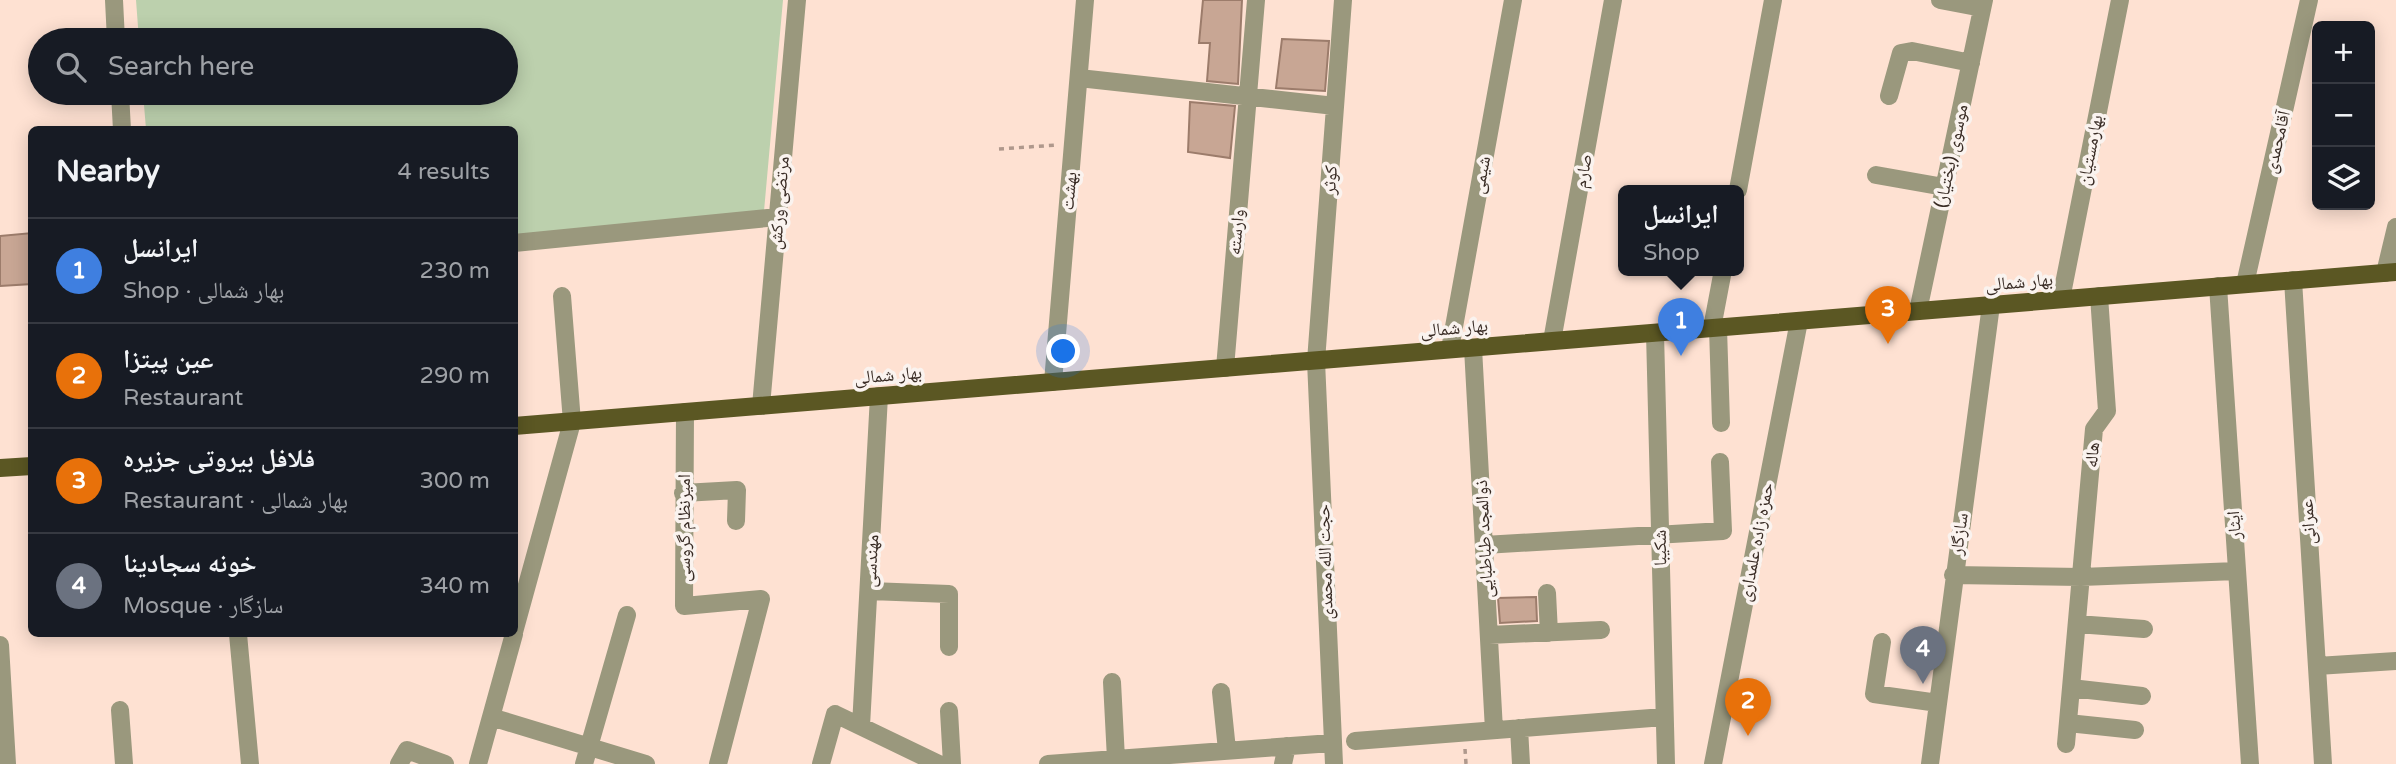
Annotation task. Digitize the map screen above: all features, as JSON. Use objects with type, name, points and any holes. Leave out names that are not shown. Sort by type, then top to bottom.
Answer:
[{"type":"main road","name":"بهار شمالی","points":[[518,426],[2391,272]]},
{"type":"main road","points":[[0,468],[28,466]]},
{"type":"street","points":[[114,0],[116,28]]},
{"type":"street","name":"مرتضی ورکش","points":[[761,406],[797,0]]},
{"type":"street","name":"بهشت","points":[[1053,382],[1085,0]]},
{"type":"street","name":"وارسته","points":[[1225,368],[1256,0]]},
{"type":"street","name":"کوثر","points":[[1316,361],[1343,0]]},
{"type":"street","name":"شیمی","points":[[1450,349],[1513,0]]},
{"type":"street","name":"صارم","points":[[1552,341],[1613,0]]},
{"type":"street","points":[[1739,185],[1773,0]]},
{"type":"street","points":[[1940,0],[1983,4]]},
{"type":"street","name":"بهارمستیان","points":[[2061,299],[2120,0]]},
{"type":"street","name":"آقامحمدی","points":[[2245,284],[2309,0]]},
{"type":"street","name":"موسوی (بختیار)","points":[[1918,311],[1983,4]]},
{"type":"street","points":[[1889,96],[1901,53],[1912,51],[1971,63]]},
{"type":"street","points":[[1079,78],[1335,106]]},
{"type":"street","points":[[121,105],[122,126]]},
{"type":"street","points":[[1876,175],[1944,187]]},
{"type":"street","points":[[518,243],[778,216]]},
{"type":"street","points":[[2391,272],[2396,227]]},
{"type":"street","points":[[1721,423],[1715,328],[1722,276]]},
{"type":"street","name":"عمرانی","points":[[2293,280],[2322,764]]},
{"type":"street","name":"ایثار","points":[[2218,286],[2250,764]]},
{"type":"street","points":[[518,618],[572,422],[562,296]]},
{"type":"street","name":"هاله","points":[[2066,744],[2094,429],[2106,411],[2099,296]]},
{"type":"street","name":"سازگار","points":[[1930,764],[1991,305]]},
{"type":"street","name":"حمزه زاده علمداری","points":[[1713,764],[1800,321]]},
{"type":"street","name":"شکیبا","points":[[1655,333],[1666,764]]},
{"type":"street","name":"ذوالمجد طباطبایی","points":[[1473,348],[1494,730]]},
{"type":"street","name":"حجت الله محمدی","points":[[1316,361],[1334,764]]},
{"type":"street","name":"مهندسی","points":[[861,726],[879,396]]},
{"type":"street","name":"امیرنظام گروسی","points":[[685,412],[684,606],[761,599],[718,764]]},
{"type":"street","points":[[1484,545],[1723,531],[1720,462]]},
{"type":"street","points":[[683,493],[737,490],[736,521]]},
{"type":"street","points":[[1953,575],[2081,578],[2237,571]]},
{"type":"street","points":[[870,591],[949,594],[948,647]]},
{"type":"street","points":[[1547,593],[1549,633]]},
{"type":"street","points":[[586,756],[626,615]]},
{"type":"street","points":[[2077,624],[2144,629]]},
{"type":"street","points":[[1489,635],[1601,630]]},
{"type":"street","points":[[238,637],[250,764]]},
{"type":"street","points":[[478,764],[513,637]]},
{"type":"street","points":[[1882,642],[1874,694],[1878,697],[1938,703]]},
{"type":"street","points":[[0,645],[7,764]]},
{"type":"street","points":[[2317,666],[2396,661]]},
{"type":"street","points":[[1112,682],[1116,759]]},
{"type":"street","points":[[2071,688],[2142,696]]},
{"type":"street","points":[[1221,692],[1227,750]]},
{"type":"street","points":[[120,710],[124,764]]},
{"type":"street","points":[[948,711],[953,764]]},
{"type":"street","points":[[821,764],[835,714],[861,726],[916,759],[939,764]]},
{"type":"street","points":[[491,717],[586,756],[646,764]]},
{"type":"street","points":[[1355,741],[1664,718]]},
{"type":"street","points":[[2068,723],[2135,730]]},
{"type":"street","points":[[1519,728],[1521,764]]},
{"type":"street","points":[[1048,764],[1116,759],[1165,760],[1227,750],[1332,743]]},
{"type":"street","points":[[1283,764],[1287,746]]},
{"type":"street","points":[[400,764],[407,750],[444,764]]},
{"type":"path","points":[[999,149],[1073,144]]},
{"type":"green space","points":[[136,0],[783,0],[764,211],[518,235],[518,126],[146,126],[144,105],[518,105],[518,28],[138,28]]},
{"type":"building","points":[[1203,0],[1242,0],[1238,84],[1207,81],[1210,43],[1199,43]]},
{"type":"building","points":[[1282,39],[1329,41],[1325,91],[1276,88]]},
{"type":"building","points":[[1190,102],[1235,106],[1230,158],[1188,152]]},
{"type":"building","points":[[28,233],[28,284],[0,286],[0,236]]},
{"type":"building","points":[[1536,597],[1537,621],[1500,623],[1498,598]]},
{"type":"place","name":"فلافل بیروتی جزیره","points":[[1888,344]]},
{"type":"place","name":"ایرانسل","points":[[1681,356]]},
{"type":"place","name":"خونه سجادینا","points":[[1923,684]]},
{"type":"place","name":"عین پیتزا","points":[[1748,736]]}]
